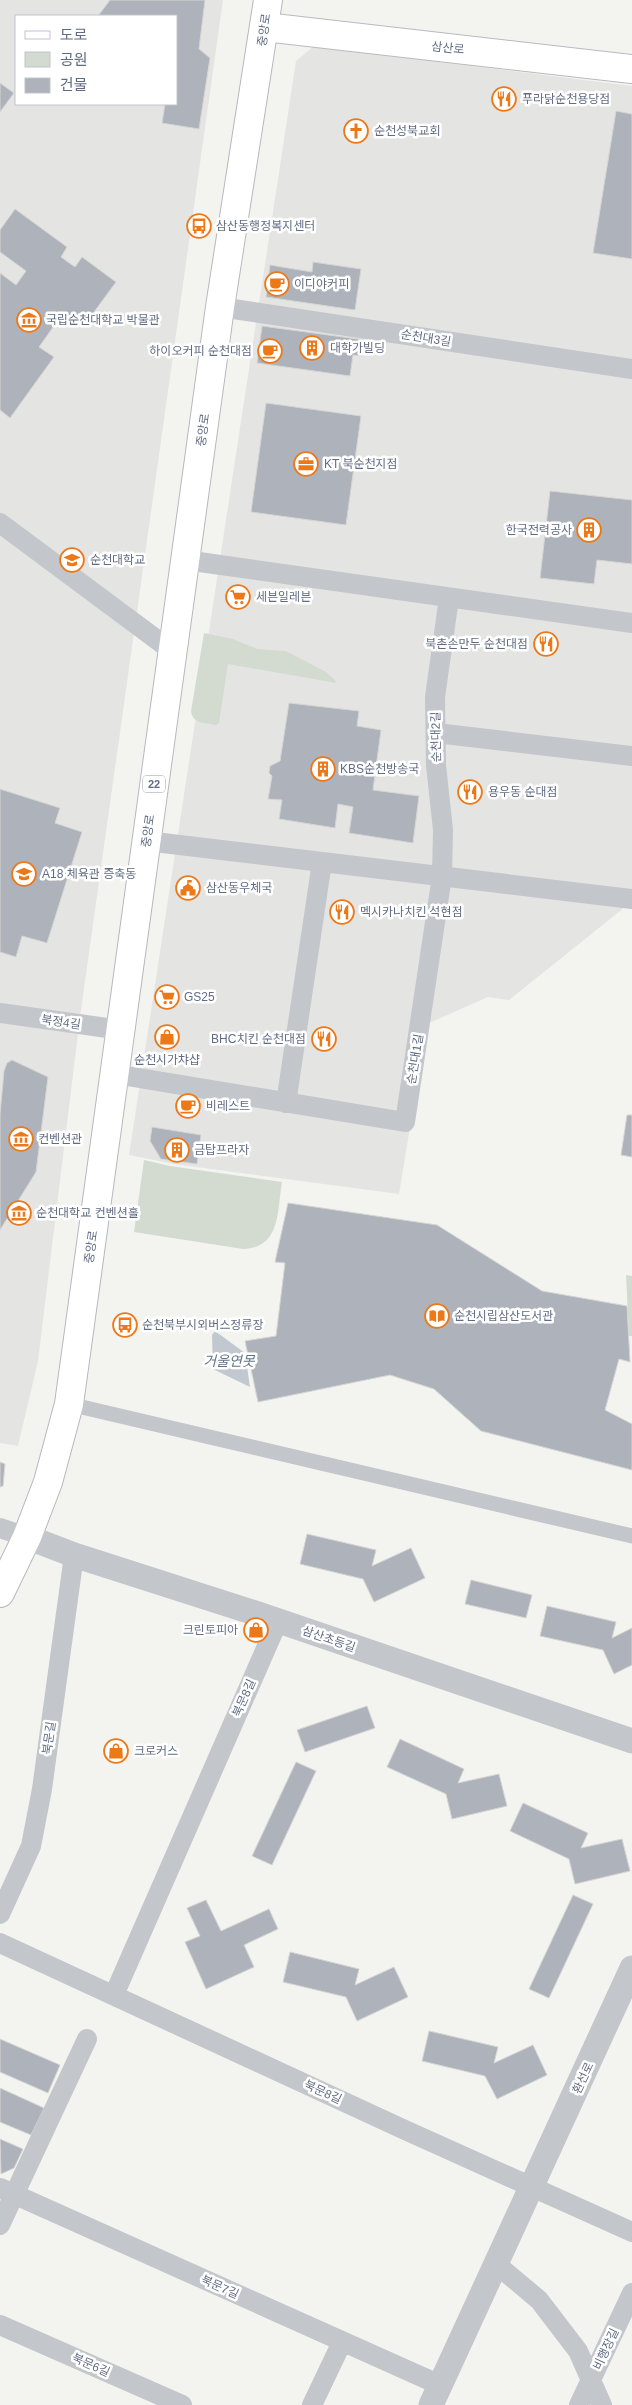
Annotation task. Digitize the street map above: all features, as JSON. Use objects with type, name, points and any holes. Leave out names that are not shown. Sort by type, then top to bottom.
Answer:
[{"type":"main road","name":"중앙로","points":[[0,1593],[27,1537],[48,1482],[69,1404],[114,1074],[122,1030],[146,840],[220,307],[268,0]]},
{"type":"main road","name":"삼산로","points":[[265,27],[632,69]]},
{"type":"street","name":"순천대3길","points":[[220,307],[632,368]]},
{"type":"street","points":[[0,523],[172,651]]},
{"type":"street","points":[[185,560],[632,623]]},
{"type":"street","name":"순천대2길","points":[[442,876],[443,830],[436,765],[435,697],[449,598]]},
{"type":"street","points":[[436,733],[632,756]]},
{"type":"street","points":[[146,840],[632,899]]},
{"type":"street","points":[[286,1103],[322,862]]},
{"type":"street","name":"순천대1길","points":[[114,1074],[405,1122],[442,876]]},
{"type":"street","name":"북정4길","points":[[0,1013],[122,1030]]},
{"type":"street","points":[[69,1404],[632,1536]]},
{"type":"street","points":[[0,1528],[27,1537]]},
{"type":"street","name":"삼산초등길","points":[[27,1537],[74,1555],[278,1621],[632,1741]]},
{"type":"street","name":"북문길","points":[[0,1914],[25,1860],[35,1827],[42,1789],[74,1555]]},
{"type":"street","name":"북문8길","points":[[114,1995],[278,1621]]},
{"type":"street","name":"북문8길","points":[[0,1943],[532,2187]]},
{"type":"street","name":"환선로","points":[[436,2395],[632,1968]]},
{"type":"street","points":[[0,2226],[7,2191],[87,2039]]},
{"type":"street","points":[[532,2187],[632,2232]]},
{"type":"street","name":"북문7길","points":[[7,2191],[342,2342],[436,2395]]},
{"type":"street","points":[[496,2264],[539,2300],[578,2351],[592,2378],[602,2405]]},
{"type":"street","name":"비행장길","points":[[579,2405],[632,2293]]},
{"type":"street","name":"북문6길","points":[[0,2325],[182,2405]]},
{"type":"street","points":[[312,2405],[342,2342]]},
{"type":"shaded area","name":"순천대학교","points":[[0,0],[223,0],[80,1017],[38,1361],[18,1446],[0,1443]]},
{"type":"shaded area","points":[[314,46],[632,86],[632,908],[625,907],[509,1000],[488,997],[427,1024],[399,1194],[174,1164],[129,1155],[296,61]]},
{"type":"green space","points":[[204,633],[233,639],[257,649],[286,651],[326,672],[336,683],[228,664],[219,723],[216,725],[197,721],[191,711]]},
{"type":"green space","points":[[144,1160],[170,1166],[282,1182],[275,1226],[271,1235],[255,1247],[243,1249],[134,1232]]},
{"type":"green space","points":[[626,1275],[632,1276],[632,1336],[629,1336]]},
{"type":"water","name":"거울연못","points":[[215,1331],[245,1353],[250,1387],[213,1369],[212,1335]]},
{"type":"building","points":[[110,0],[205,0],[199,49],[210,58],[199,129],[162,123],[165,105],[178,105],[178,15],[99,15]]},
{"type":"building","points":[[0,83],[14,93],[0,112]]},
{"type":"building","points":[[616,111],[632,114],[632,259],[593,253]]},
{"type":"building","name":"국립순천대학교 박물관","points":[[15,209],[67,247],[61,257],[75,267],[82,257],[116,282],[83,327],[63,313],[39,347],[54,357],[10,418],[0,410],[0,273],[16,285],[26,271],[0,252],[0,230]]},
{"type":"building","points":[[313,262],[361,269],[355,310],[266,297],[270,265],[312,272]]},
{"type":"building","name":"대학가빌딩","points":[[262,326],[365,340],[362,356],[353,355],[350,376],[257,363]]},
{"type":"building","name":"KT 북순천지점","points":[[266,403],[361,416],[346,525],[251,512]]},
{"type":"building","name":"한국전력공사","points":[[550,491],[632,500],[632,564],[597,560],[594,584],[540,578]]},
{"type":"building","name":"KBS순천방송국","points":[[289,703],[359,711],[357,726],[381,730],[373,790],[419,796],[413,843],[349,833],[353,807],[338,804],[335,828],[279,819],[282,800],[268,799],[272,776],[269,773],[270,766],[280,761]]},
{"type":"building","points":[[0,789],[60,808],[55,823],[82,832],[47,943],[22,936],[16,957],[0,952]]},
{"type":"building","name":"컨벤션관","points":[[12,1060],[48,1077],[36,1172],[0,1230],[0,1114],[4,1071],[7,1063]]},
{"type":"building","points":[[627,1115],[632,1115],[632,1157],[621,1155]]},
{"type":"building","name":"금탑프라자","points":[[152,1127],[201,1135],[197,1164],[161,1159],[150,1141]]},
{"type":"building","points":[[288,1203],[437,1225],[542,1291],[627,1306],[630,1362],[619,1359],[605,1410],[632,1424],[632,1470],[481,1431],[434,1389],[390,1375],[258,1402],[245,1341],[276,1336],[285,1263],[275,1262]]},
{"type":"building","points":[[0,1462],[5,1464],[3,1486],[0,1487]]},
{"type":"building","points":[[307,1534],[376,1550],[372,1566],[411,1548],[425,1578],[374,1602],[363,1579],[300,1564]]},
{"type":"building","points":[[471,1580],[532,1595],[526,1618],[465,1604]]},
{"type":"building","points":[[547,1606],[616,1622],[612,1638],[632,1628],[632,1665],[614,1674],[603,1650],[540,1636]]},
{"type":"building","points":[[367,1706],[375,1728],[305,1752],[297,1730]]},
{"type":"building","points":[[400,1739],[464,1769],[458,1783],[499,1774],[507,1806],[452,1819],[446,1794],[387,1767]]},
{"type":"building","points":[[296,1762],[316,1771],[272,1865],[252,1856]]},
{"type":"building","points":[[523,1803],[588,1833],[581,1848],[622,1839],[630,1871],[575,1884],[569,1859],[510,1831]]},
{"type":"building","points":[[573,1895],[593,1904],[549,1998],[529,1989]]},
{"type":"building","points":[[206,1900],[221,1931],[269,1909],[278,1929],[244,1945],[254,1967],[206,1989],[185,1942],[200,1936],[187,1908]]},
{"type":"building","points":[[290,1952],[359,1969],[355,1985],[394,1967],[408,1997],[357,2021],[346,1997],[283,1982]]},
{"type":"building","points":[[429,2031],[498,2047],[494,2063],[533,2045],[547,2075],[497,2099],[485,2076],[422,2061]]},
{"type":"building","points":[[0,2039],[60,2065],[48,2093],[0,2072]]},
{"type":"building","points":[[0,2088],[44,2108],[31,2135],[0,2122]]},
{"type":"building","points":[[0,2139],[23,2149],[14,2168],[1,2174]]},
{"type":"place","name":"푸라닭순천용당점","points":[[504,99]]},
{"type":"place","name":"순천성북교회","points":[[356,131]]},
{"type":"place","name":"삼산동행정복지센터","points":[[199,226]]},
{"type":"place","name":"이디야커피","points":[[277,284]]},
{"type":"place","name":"국립순천대학교 박물관","points":[[29,320]]},
{"type":"place","name":"대학가빌딩","points":[[312,348]]},
{"type":"place","name":"하이오커피 순천대점","points":[[270,351]]},
{"type":"place","name":"KT 북순천지점","points":[[306,464]]},
{"type":"place","name":"한국전력공사","points":[[589,530]]},
{"type":"place","name":"순천대학교","points":[[72,560]]},
{"type":"place","name":"세븐일레븐","points":[[238,597]]},
{"type":"place","name":"북촌손만두 순천대점","points":[[546,644]]},
{"type":"place","name":"KBS순천방송국","points":[[323,769]]},
{"type":"place","name":"용우동 순대점","points":[[470,792]]},
{"type":"place","name":"A18 체육관 증축동","points":[[24,874]]},
{"type":"place","name":"삼산동우체국","points":[[188,888]]},
{"type":"place","name":"멕시카나치킨 석현점","points":[[342,912]]},
{"type":"place","name":"GS25","points":[[167,997]]},
{"type":"place","name":"순천시가챠샵","points":[[167,1037]]},
{"type":"place","name":"BHC치킨 순천대점","points":[[324,1039]]},
{"type":"place","name":"비레스트","points":[[188,1106]]},
{"type":"place","name":"컨벤션관","points":[[21,1139]]},
{"type":"place","name":"금탑프라자","points":[[177,1150]]},
{"type":"place","name":"순천대학교 컨벤션홀","points":[[19,1213]]},
{"type":"place","name":"순천시립삼산도서관","points":[[437,1316]]},
{"type":"place","name":"순천북부시외버스정류장","points":[[125,1325]]},
{"type":"place","name":"크린토피아","points":[[256,1630]]},
{"type":"place","name":"크로커스","points":[[116,1751]]}]
